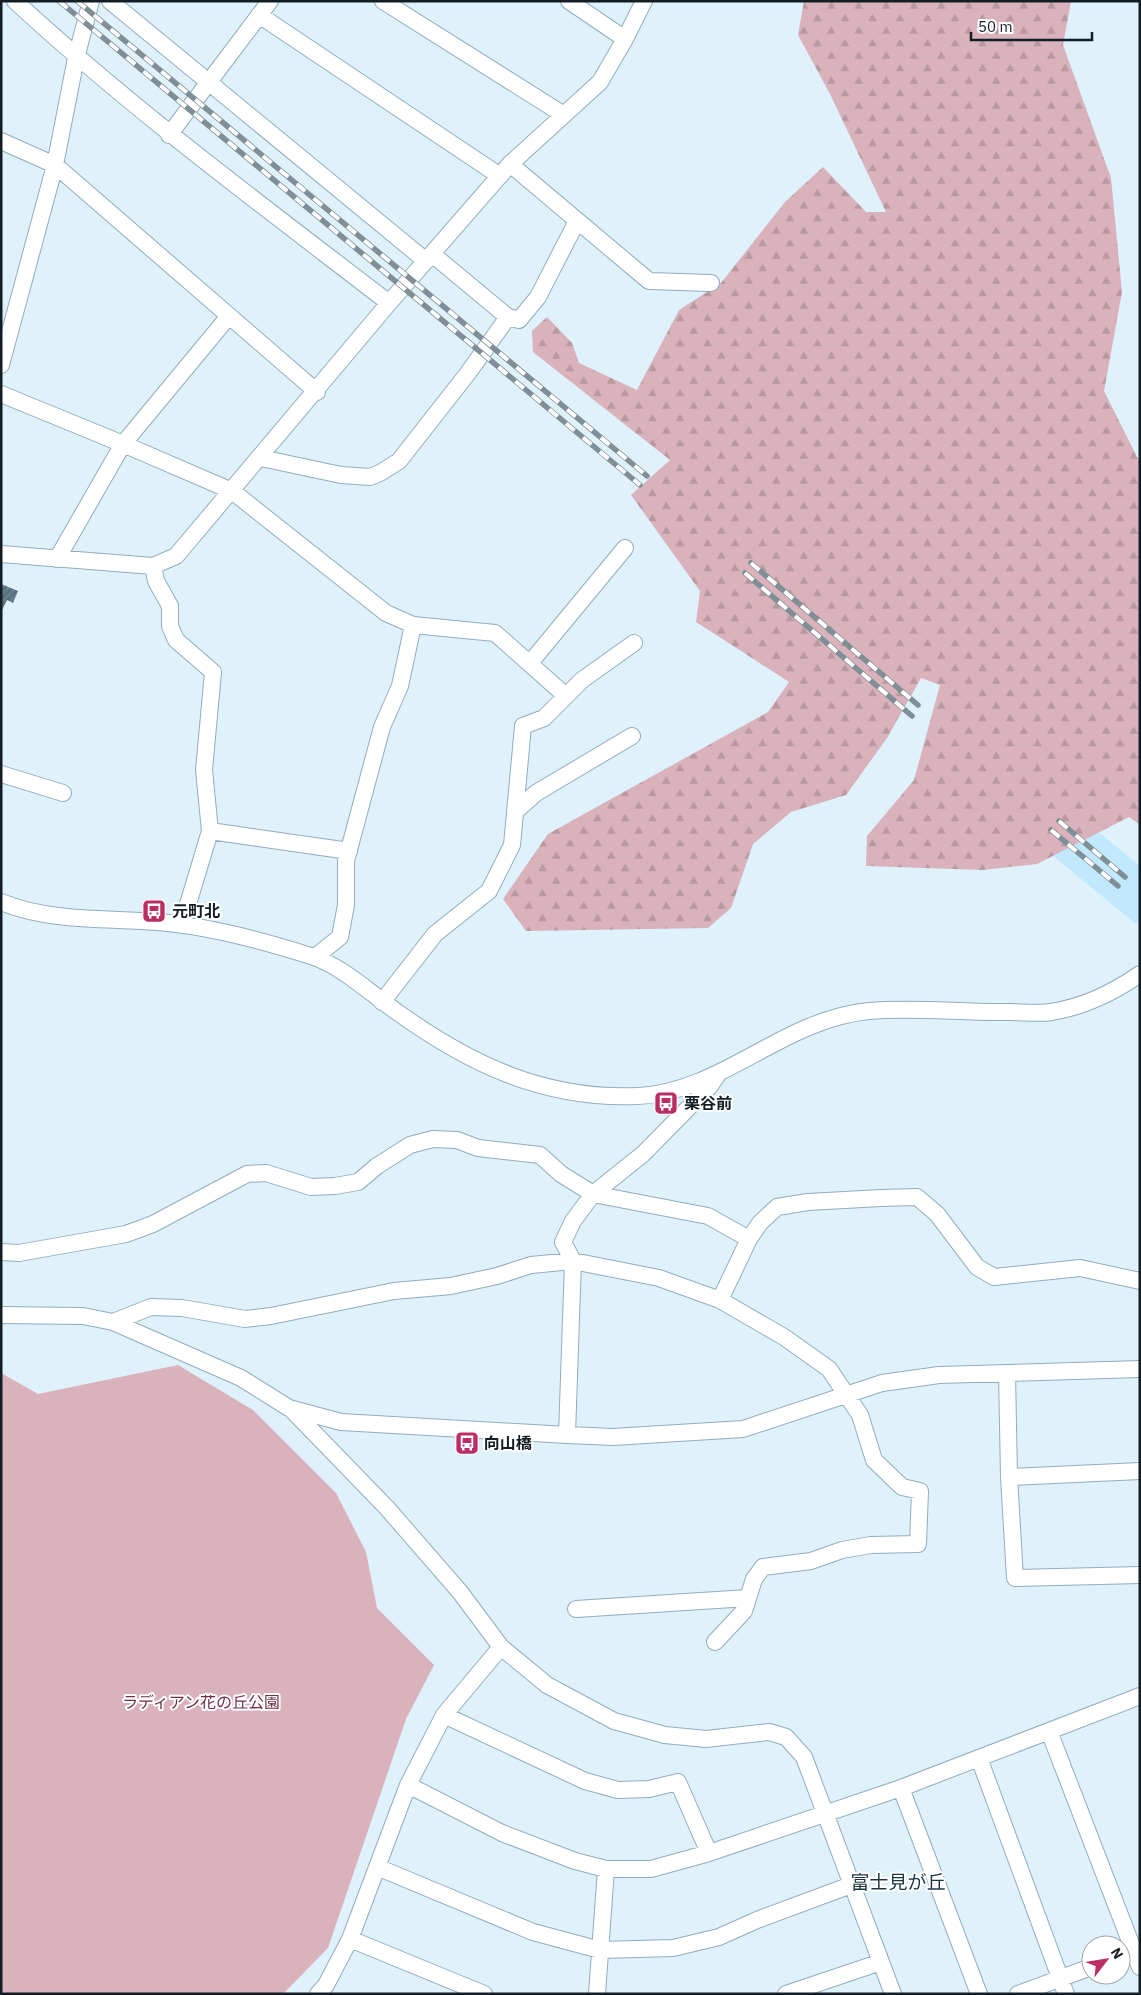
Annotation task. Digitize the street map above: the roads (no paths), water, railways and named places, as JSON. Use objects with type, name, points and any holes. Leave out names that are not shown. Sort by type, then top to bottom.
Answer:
[{"type":"street","points":[[15,1],[76,58],[169,135],[389,303]]},
{"type":"street","points":[[1,366],[55,165],[76,58],[91,1]]},
{"type":"street","points":[[110,1],[429,257],[508,317],[518,320],[538,297],[577,221]]},
{"type":"street","points":[[169,135],[270,1]]},
{"type":"street","points":[[383,1],[564,115]]},
{"type":"street","points":[[569,1],[625,39]]},
{"type":"street","points":[[1,554],[153,566],[176,556],[317,392],[389,303],[505,170],[600,82],[644,1]]},
{"type":"street","points":[[259,15],[505,170],[577,221],[649,281],[711,282]]},
{"type":"street","points":[[1,141],[55,165],[317,392]]},
{"type":"street","points":[[57,559],[123,444],[229,316]]},
{"type":"street","points":[[261,458],[341,474],[370,477],[380,473],[399,461],[508,317]]},
{"type":"street","points":[[1,394],[123,444],[232,492],[386,613],[413,625],[495,633],[566,696]]},
{"type":"street","points":[[530,663],[625,548]]},
{"type":"street","points":[[153,566],[156,581],[170,606],[170,626],[176,640],[212,672],[204,770],[210,831],[182,924]]},
{"type":"street","points":[[314,957],[340,937],[346,905],[346,861],[382,727],[400,686],[413,625]]},
{"type":"street","points":[[382,1002],[434,934],[489,891],[512,846],[517,810],[523,726],[544,718],[582,680],[634,643]]},
{"type":"street","points":[[517,810],[536,793],[632,736]]},
{"type":"street","points":[[1,774],[63,793]]},
{"type":"street","points":[[210,831],[349,851]]},
{"type":"street","points":[[1,902],[26,910],[85,919],[182,924],[261,942],[314,957],[339,970],[434,1039],[469,1058],[532,1084],[559,1091],[605,1096],[639,1096],[668,1092],[720,1071],[782,1037],[830,1017],[874,1010],[1050,1012],[1096,999],[1140,974]]},
{"type":"street","points":[[567,1435],[573,1261],[563,1242],[572,1221],[593,1194],[643,1154],[710,1086],[720,1071]]},
{"type":"street","points":[[1,1252],[19,1253],[126,1234],[153,1224],[247,1174],[266,1173],[311,1187],[335,1186],[358,1182],[377,1166],[410,1145],[433,1139],[457,1140],[478,1148],[540,1155],[561,1174],[593,1194],[708,1216],[748,1239]]},
{"type":"street","points":[[720,1300],[748,1239],[760,1222],[777,1207],[808,1202],[916,1197],[937,1214],[977,1267],[994,1277],[1080,1268],[1140,1281]]},
{"type":"street","points":[[113,1322],[151,1308],[182,1308],[245,1319],[271,1316],[394,1290],[451,1286],[497,1276],[531,1265],[573,1261],[658,1278],[720,1300],[784,1338],[829,1369],[860,1414],[874,1460],[902,1487],[920,1491],[918,1544],[871,1545],[842,1550],[811,1561],[763,1567],[754,1579],[744,1611],[716,1642]]},
{"type":"street","points":[[1,1315],[83,1316],[113,1322],[241,1378],[290,1408],[393,1515],[460,1592],[501,1648],[547,1685],[614,1721],[665,1734],[706,1739],[769,1732],[786,1738],[804,1757],[893,1994]]},
{"type":"street","points":[[290,1408],[341,1422],[613,1437],[743,1429],[882,1382],[939,1374],[1140,1368]]},
{"type":"street","points":[[1007,1372],[1009,1477],[1015,1578],[1140,1575]]},
{"type":"street","points":[[1009,1477],[1140,1472]]},
{"type":"street","points":[[576,1608],[748,1598]]},
{"type":"street","points":[[318,1994],[326,1985],[350,1939],[408,1785],[444,1715],[501,1648]]},
{"type":"street","points":[[408,1785],[502,1833],[575,1860],[606,1869],[651,1869],[709,1853],[901,1788],[1049,1731],[1138,1701]]},
{"type":"street","points":[[444,1715],[527,1756],[593,1784],[626,1790],[649,1790],[678,1782],[709,1853]]},
{"type":"street","points":[[1049,1731],[1125,1935]]},
{"type":"street","points":[[980,1758],[1066,1994]]},
{"type":"street","points":[[901,1788],[979,1994]]},
{"type":"street","points":[[377,1867],[533,1932],[600,1950],[673,1948],[718,1937],[757,1920],[851,1885]]},
{"type":"street","points":[[596,1994],[606,1869]]},
{"type":"street","points":[[350,1939],[484,1994]]},
{"type":"street","points":[[1131,1952],[1140,1967]]},
{"type":"street","points":[[786,1994],[881,1962]]},
{"type":"street","points":[[1018,1994],[1081,1971]]},
{"type":"railway","points":[[59,1],[640,485]]},
{"type":"railway","points":[[77,1],[647,476]]},
{"type":"railway","points":[[751,563],[918,705]]},
{"type":"railway","points":[[745,573],[912,716]]},
{"type":"railway","points":[[1059,821],[1125,877]]},
{"type":"railway","points":[[1051,830],[1118,886]]},
{"type":"place","name":"元町北","points":[[154,911]]},
{"type":"place","name":"栗谷前","points":[[666,1103]]},
{"type":"place","name":"向山橋","points":[[467,1443]]},
{"type":"district","name":"富士見が丘","points":[[898,1882]]},
{"type":"park label","name":"ラディアン花の丘公園","points":[[201,1702]]}]
